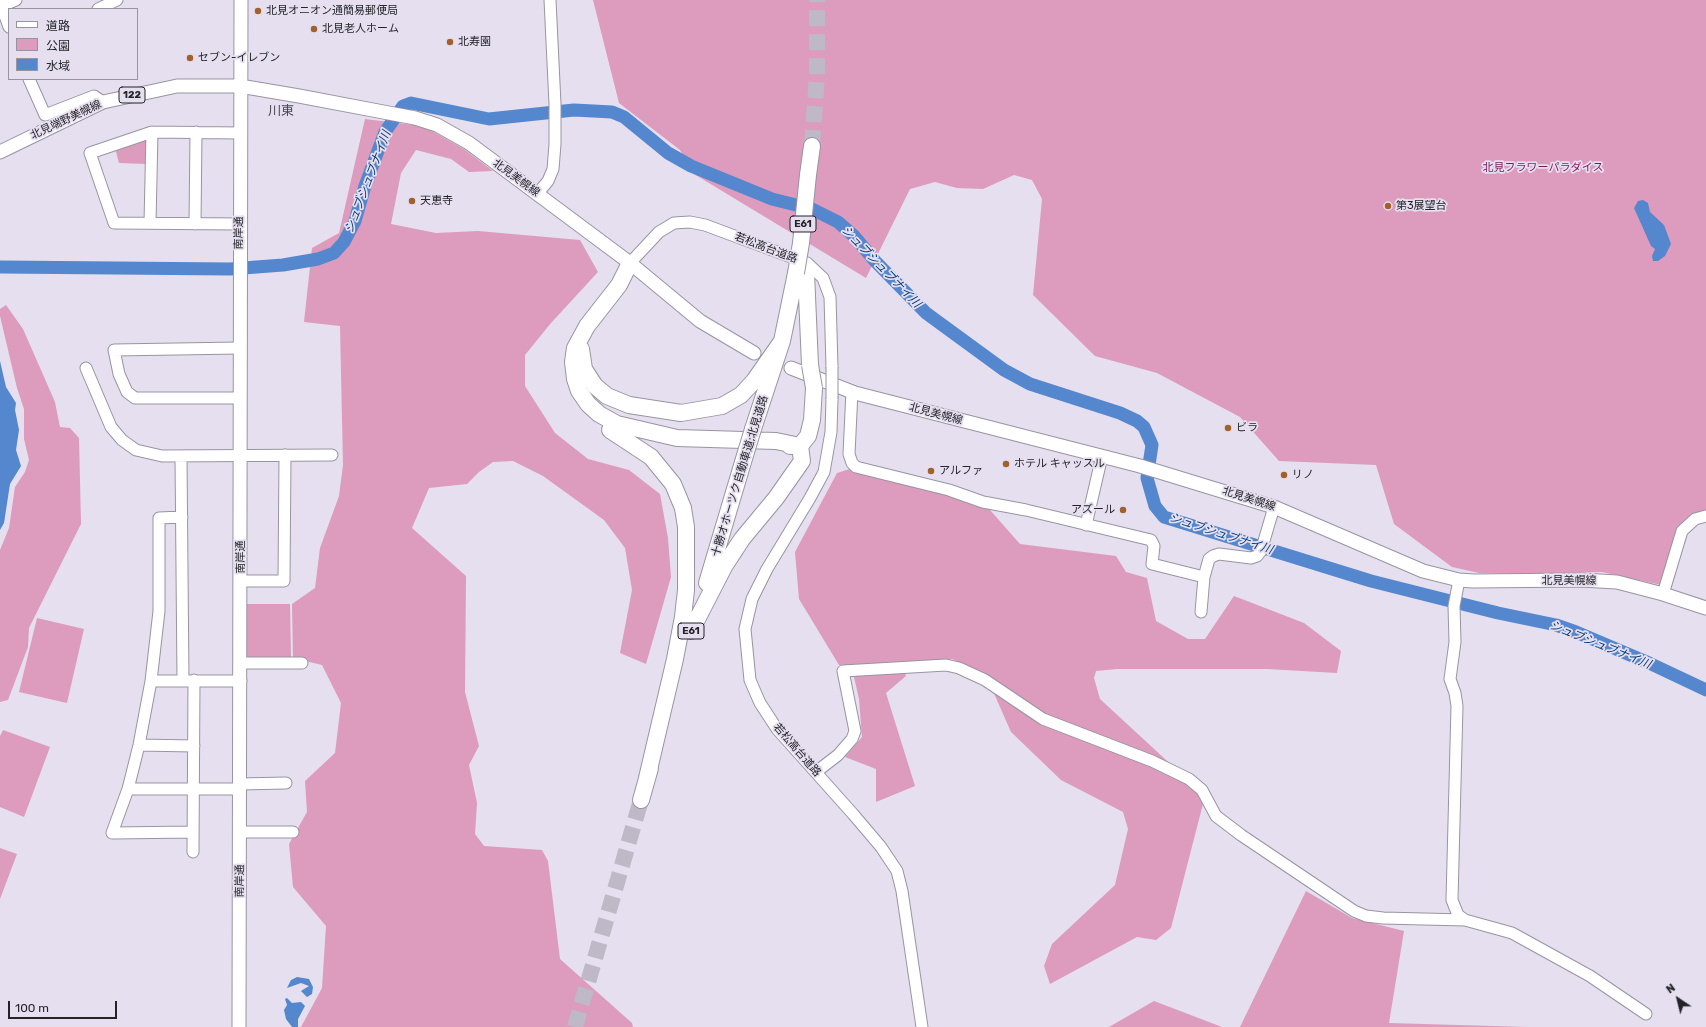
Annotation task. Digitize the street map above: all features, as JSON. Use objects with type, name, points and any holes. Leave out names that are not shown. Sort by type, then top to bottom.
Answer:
[{"type":"highway","name":"十勝オホーツク自動車道;北見道路","points":[[640,800],[743,462],[782,342],[801,273],[801,243],[811,151]]},
{"type":"highway","points":[[630,263],[618,285],[595,315],[575,348],[573,362],[575,379],[579,391],[588,404],[599,414],[617,424],[677,438],[776,441],[800,446]]},
{"type":"highway","points":[[630,263],[612,280],[572,334],[567,346],[564,362],[567,384],[578,405],[589,416],[651,458],[673,484],[683,508],[686,527],[686,590],[683,617],[675,659],[647,778]]},
{"type":"highway","points":[[692,631],[725,565],[742,539],[776,498],[802,461],[800,446],[808,436],[812,420],[814,388],[810,365],[801,273]]},
{"type":"highway","points":[[582,336],[581,354],[584,369],[595,386],[607,396],[629,405],[681,413],[722,406],[740,395],[754,381],[782,342]]},
{"type":"highway","points":[[610,430],[672,444],[726,448],[800,446]]},
{"type":"main road","points":[[240,86],[241,0]]},
{"type":"main road","name":"北見端野美幌線","points":[[0,152],[103,102],[177,86],[240,86]]},
{"type":"main road","name":"北見美幌線","points":[[240,86],[415,118],[437,125],[451,132],[538,193],[630,263],[700,321],[754,353]]},
{"type":"main road","name":"南岸通","points":[[239,1027],[241,832],[239,348],[240,86]]},
{"type":"main road","name":"北見美幌線","points":[[791,368],[852,392],[1140,466],[1274,507],[1423,571],[1459,580],[1617,582],[1663,594],[1706,608]]},
{"type":"street","points":[[8,24],[1,4],[16,0]]},
{"type":"street","points":[[100,8],[117,0]]},
{"type":"street","points":[[538,193],[548,181],[553,169],[555,104],[550,0]]},
{"type":"street","points":[[29,80],[44,115],[94,96],[103,102]]},
{"type":"street","points":[[240,133],[152,132],[90,153],[114,223],[240,224]]},
{"type":"street","points":[[150,223],[152,132]]},
{"type":"street","points":[[195,224],[196,132]]},
{"type":"street","name":"若松高台道路","points":[[630,263],[659,232],[674,223],[690,222],[705,225],[808,263],[823,278],[830,297],[832,367],[831,432],[824,472],[767,569],[752,599],[745,628],[750,680],[760,703],[777,729],[881,847],[896,871],[902,891],[922,1027]]},
{"type":"street","points":[[239,348],[114,350],[122,380],[127,392],[135,398],[240,398]]},
{"type":"street","points":[[86,368],[111,427],[122,440],[136,450],[162,456],[181,457],[240,455],[332,455]]},
{"type":"street","points":[[852,392],[849,454],[852,464],[949,490],[983,502],[1026,510],[1151,540],[1154,546],[1152,564],[1204,577]]},
{"type":"street","points":[[241,581],[284,581],[285,455]]},
{"type":"street","points":[[1086,525],[1102,456]]},
{"type":"street","points":[[181,457],[183,680]]},
{"type":"street","points":[[1201,612],[1204,577],[1209,559],[1219,554],[1251,558],[1257,556],[1263,546],[1274,507]]},
{"type":"street","points":[[1663,594],[1682,531],[1695,519],[1706,516]]},
{"type":"street","points":[[182,517],[159,518],[159,611],[151,682],[139,745],[128,789],[112,833],[193,832]]},
{"type":"street","points":[[1459,580],[1454,606],[1455,642],[1450,680],[1455,692],[1457,706],[1452,900],[1458,915],[1464,920]]},
{"type":"street","points":[[240,663],[302,663]]},
{"type":"street","points":[[816,772],[838,755],[852,739],[855,731],[843,671],[946,665],[959,668],[984,680],[1043,719],[1152,761],[1189,779],[1202,790],[1216,816],[1241,835],[1354,911],[1366,916],[1383,918],[1464,920],[1512,933],[1590,976],[1646,1014]]},
{"type":"street","points":[[151,682],[183,680],[240,681]]},
{"type":"street","points":[[193,852],[194,680]]},
{"type":"street","points":[[139,745],[194,746]]},
{"type":"street","points":[[128,789],[194,789],[286,783]]},
{"type":"street","points":[[241,832],[293,832]]},
{"type":"green space","name":"北見フラワーパラダイス","points":[[593,0],[1706,0],[1706,514],[1695,515],[1661,585],[1602,572],[1532,574],[1479,573],[1452,567],[1394,524],[1376,465],[1279,461],[1240,417],[1157,373],[1095,356],[1033,295],[1042,199],[1032,180],[1014,175],[983,189],[957,188],[935,182],[910,189],[866,278],[694,174],[680,150],[619,103]]},
{"type":"green space","points":[[365,119],[423,126],[464,149],[493,171],[469,172],[451,159],[416,150],[401,173],[391,224],[436,233],[478,231],[580,240],[598,272],[551,323],[525,355],[525,386],[555,433],[588,459],[629,470],[660,494],[668,538],[671,577],[646,664],[620,653],[632,590],[625,548],[604,520],[543,476],[513,461],[493,462],[479,472],[467,484],[429,488],[412,528],[466,576],[465,692],[479,746],[469,765],[477,803],[475,834],[484,846],[542,850],[548,861],[560,959],[632,1023],[633,1027],[301,1027],[322,988],[326,926],[293,887],[289,844],[307,812],[305,781],[335,753],[341,703],[322,665],[293,658],[292,604],[315,588],[320,548],[339,496],[343,465],[340,326],[304,322],[312,248],[339,233]]},
{"type":"green space","points":[[143,137],[147,142],[147,164],[119,163],[115,148]]},
{"type":"green space","points":[[6,305],[23,329],[55,402],[60,427],[70,428],[79,438],[81,524],[29,628],[28,647],[8,700],[0,702],[0,550],[9,528],[15,487],[25,472],[29,460],[24,439],[24,409],[17,388],[0,316],[0,309]]},
{"type":"green space","points":[[856,467],[983,502],[1020,544],[1116,556],[1126,572],[1147,578],[1156,621],[1188,639],[1205,639],[1234,596],[1304,623],[1341,651],[1337,673],[1267,669],[1117,669],[1096,671],[1094,678],[1100,699],[1192,784],[1204,800],[1171,928],[1156,940],[1137,937],[1050,984],[1044,966],[1052,944],[1115,885],[1128,829],[1123,812],[1061,780],[1011,732],[985,673],[952,659],[902,664],[906,676],[886,693],[915,786],[876,802],[876,769],[845,757],[862,737],[859,699],[852,668],[839,665],[799,599],[795,552],[837,473]]},
{"type":"green space","points":[[245,604],[290,604],[291,657],[244,659]]},
{"type":"green space","points":[[37,618],[84,629],[67,703],[19,692]]},
{"type":"green space","points":[[3,730],[50,747],[24,817],[0,807],[0,736]]},
{"type":"green space","points":[[0,848],[17,854],[0,899]]},
{"type":"green space","points":[[1306,891],[1352,918],[1404,931],[1389,1023],[1527,1027],[1240,1027]]},
{"type":"green space","points":[[1154,1001],[1222,1027],[1109,1027]]},
{"type":"water","points":[[1643,200],[1648,203],[1650,212],[1664,225],[1671,244],[1665,256],[1658,261],[1653,261],[1652,256],[1655,249],[1651,246],[1634,208],[1638,201]]},
{"type":"water","points":[[0,361],[6,387],[16,403],[15,410],[19,430],[16,450],[21,466],[10,484],[4,523],[0,530]]},
{"type":"water","points":[[297,977],[309,979],[313,987],[312,994],[307,997],[301,991],[309,986],[301,983],[287,988],[291,980]]},
{"type":"water","points":[[287,998],[292,1003],[301,1002],[305,1006],[298,1019],[298,1027],[292,1027],[286,1019],[284,1010],[287,1005],[285,999]]},
{"type":"waterway","name":"シュブシュブナイ川","points":[[0,267],[230,269],[283,265],[318,259],[334,253],[344,242],[355,221],[365,186],[385,132],[403,106],[411,103],[489,119],[574,110],[612,112],[624,117],[668,153],[691,166],[772,199],[812,209],[838,222],[854,236],[875,261],[926,313],[1004,370],[1030,384],[1120,413],[1137,421],[1144,427],[1152,445],[1147,478],[1155,506],[1164,517],[1371,581],[1498,613],[1556,625],[1649,663],[1706,690]]},
{"type":"tunnel","points":[[812,146],[817,75],[817,0]]},
{"type":"tunnel","points":[[575,1027],[641,800]]},
{"type":"place","name":"北見オニオン通簡易郵便局","points":[[258,11]]},
{"type":"place","name":"北見老人ホーム","points":[[314,29]]},
{"type":"place","name":"北寿園","points":[[450,42]]},
{"type":"place","name":"セブン-イレブン","points":[[190,58]]},
{"type":"place","name":"天恵寺","points":[[412,201]]},
{"type":"place","name":"第3展望台","points":[[1388,206]]},
{"type":"place","name":"ビラ","points":[[1228,428]]},
{"type":"place","name":"ホテル キャッスル","points":[[1006,464]]},
{"type":"place","name":"アルファ","points":[[931,471]]},
{"type":"place","name":"リノ","points":[[1284,475]]},
{"type":"place","name":"アズール","points":[[1123,510]]},
{"type":"district","name":"川東","points":[[281,111]]}]
